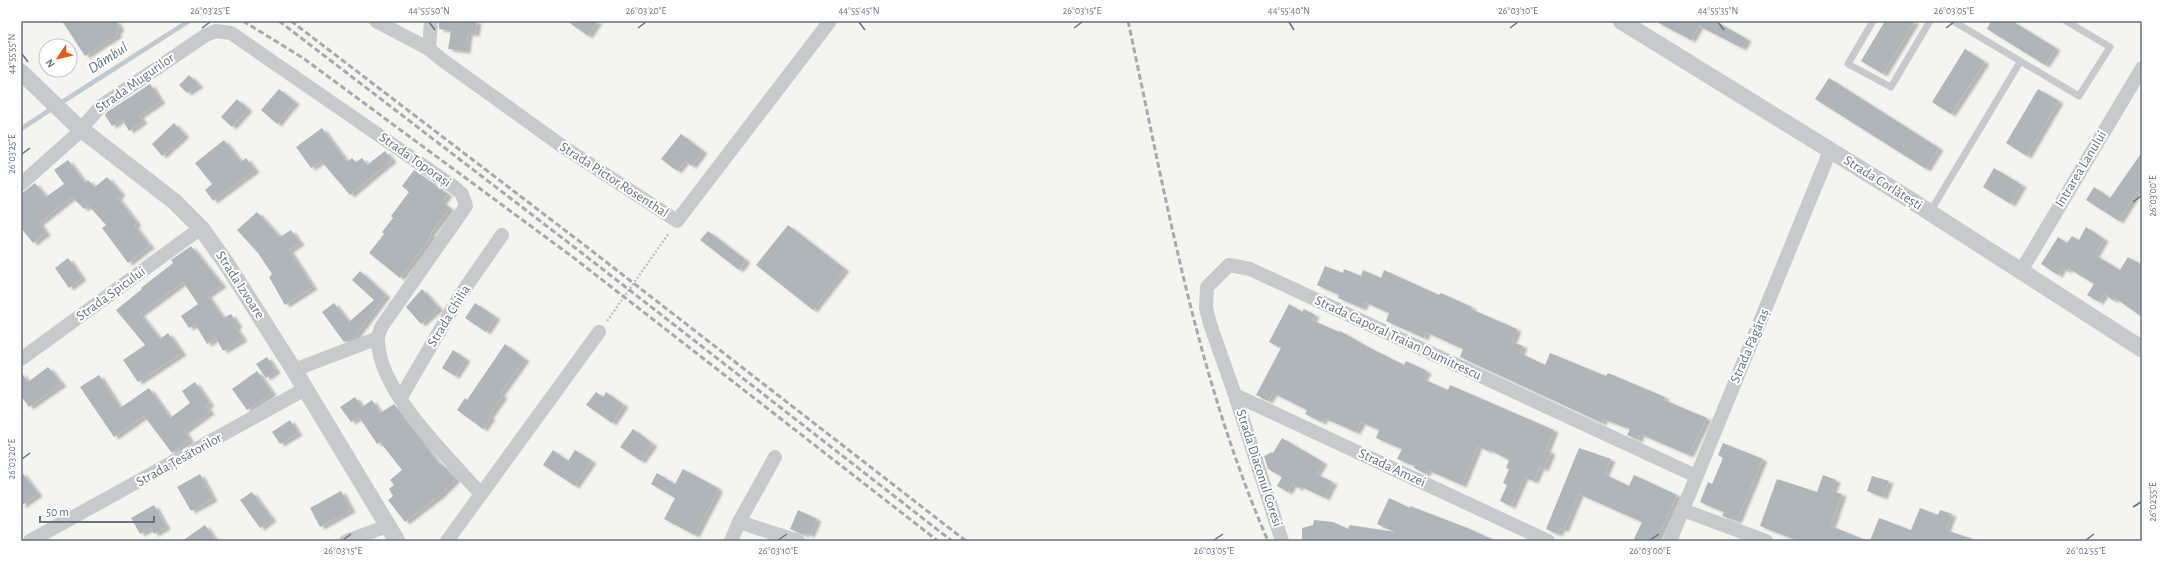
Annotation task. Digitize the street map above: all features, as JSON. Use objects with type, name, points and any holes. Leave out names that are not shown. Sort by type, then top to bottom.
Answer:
[{"type":"street","name":"Strada Pictor Rosenthal","points":[[376,21],[429,49],[562,146],[677,221],[830,21]]},
{"type":"street","points":[[429,49],[431,21]]},
{"type":"street","name":"Strada Corlătești","points":[[1621,21],[1930,213],[2142,349]]},
{"type":"street","name":"Strada Mugurilor","points":[[21,184],[94,112],[206,35],[216,31],[224,31]]},
{"type":"street","name":"Strada Toporași","points":[[224,31],[231,33],[454,187],[465,199],[466,206],[382,326],[378,338]]},
{"type":"street","name":"Intrarea Lanului","points":[[2021,271],[2142,68]]},
{"type":"street","name":"Strada Izvoare","points":[[24,74],[79,127],[175,202],[201,228],[226,263],[294,370],[397,541]]},
{"type":"street","name":"Strada Făgăraș","points":[[1670,541],[1830,151]]},
{"type":"street","name":"Strada Spicului","points":[[21,359],[201,228]]},
{"type":"street","name":"Strada Chilia","points":[[400,399],[461,294],[502,235]]},
{"type":"street","name":"Strada Caporal Traian Dumitrescu","points":[[1236,395],[1210,324],[1206,308],[1208,287],[1218,274],[1229,265],[1250,269],[1696,476]]},
{"type":"street","points":[[447,541],[599,332]]},
{"type":"street","points":[[294,370],[378,338],[378,352],[383,366],[400,399],[481,494]]},
{"type":"street","name":"Strada Țesătorilor","points":[[30,541],[305,389]]},
{"type":"street","name":"Strada Diaconul Coresi","points":[[1236,395],[1282,541]]},
{"type":"street","name":"Strada Amzei","points":[[1236,395],[1548,541]]},
{"type":"street","points":[[731,541],[739,522],[775,457]]},
{"type":"street","points":[[1684,510],[1766,541]]},
{"type":"street","points":[[739,522],[798,541]]},
{"type":"street","points":[[346,541],[388,526]]},
{"type":"lane","points":[[1873,21],[1848,64],[1891,87],[1930,21]]},
{"type":"lane","points":[[1953,21],[2078,96],[2110,47],[2066,21]]},
{"type":"lane","points":[[1930,213],[2020,62]]},
{"type":"path","points":[[599,332],[677,221]]},
{"type":"building","points":[[62,21],[116,21],[120,28],[116,32],[118,35],[85,56],[78,45],[78,38],[73,38]]},
{"type":"building","points":[[439,21],[477,21],[475,34],[468,33],[466,51],[448,49],[451,31],[439,29]]},
{"type":"building","points":[[567,21],[598,21],[588,36]]},
{"type":"building","points":[[1655,21],[1715,21],[1747,39],[1742,48],[1699,26],[1691,40]]},
{"type":"building","points":[[1885,21],[1915,21],[1883,74],[1861,61]]},
{"type":"building","points":[[1991,21],[2012,21],[2056,48],[2045,65],[1987,29]]},
{"type":"building","points":[[1965,49],[1985,62],[1951,114],[1932,102]]},
{"type":"building","points":[[189,75],[199,85],[187,93],[179,85]]},
{"type":"building","points":[[1829,78],[1939,148],[1926,169],[1815,99]]},
{"type":"building","points":[[150,84],[161,101],[139,116],[143,121],[129,131],[122,119],[112,126],[105,115],[107,112]]},
{"type":"building","points":[[279,89],[295,102],[277,124],[261,110]]},
{"type":"building","points":[[2038,89],[2059,101],[2027,156],[2006,143]]},
{"type":"building","points":[[237,99],[248,109],[232,127],[221,117]]},
{"type":"building","points":[[174,123],[185,135],[162,156],[152,144]]},
{"type":"building","points":[[322,128],[347,162],[352,158],[356,162],[362,158],[367,165],[385,151],[392,160],[350,195],[321,161],[311,168],[296,147]]},
{"type":"building","points":[[681,134],[703,151],[692,166],[685,161],[677,171],[661,159]]},
{"type":"building","points":[[224,140],[241,162],[246,158],[255,170],[213,201],[205,190],[212,184],[195,163]]},
{"type":"building","points":[[2142,152],[2142,196],[2137,192],[2119,221],[2086,200],[2094,187],[2110,198]]},
{"type":"building","points":[[68,160],[85,183],[88,180],[95,187],[107,177],[121,193],[117,197],[137,223],[134,225],[150,246],[128,263],[102,228],[106,225],[88,205],[84,209],[72,197],[39,223],[46,233],[33,243],[21,228],[21,194],[35,183],[46,197],[64,184],[54,170]]},
{"type":"building","points":[[1994,168],[2022,185],[2011,204],[1983,187]]},
{"type":"building","points":[[414,170],[448,194],[442,202],[450,208],[430,234],[432,235],[423,248],[400,278],[369,253],[384,234],[382,232],[393,218],[391,216],[409,192],[402,186]]},
{"type":"building","points":[[257,212],[280,237],[291,230],[300,243],[289,250],[313,287],[285,305],[269,277],[272,274],[258,253],[237,230]]},
{"type":"building","points":[[788,225],[845,269],[813,310],[756,265]]},
{"type":"building","points":[[2086,227],[2104,239],[2095,255],[2120,270],[2128,257],[2142,265],[2142,317],[2115,298],[2114,301],[2104,294],[2099,302],[2087,295],[2094,284],[2068,268],[2067,271],[2062,268],[2058,275],[2041,264],[2058,237],[2067,243],[2072,236],[2079,240]]},
{"type":"building","points":[[708,231],[746,260],[739,270],[700,240]]},
{"type":"building","points":[[191,246],[222,285],[207,295],[223,318],[231,314],[238,325],[235,327],[243,339],[223,351],[216,338],[207,344],[195,324],[189,328],[181,316],[198,304],[183,282],[140,314],[160,339],[168,333],[182,353],[138,382],[123,360],[145,345],[116,310],[173,263],[171,260]]},
{"type":"building","points":[[68,258],[82,278],[69,288],[55,268]]},
{"type":"building","points":[[1325,266],[1343,273],[1344,269],[1361,276],[1363,270],[1381,278],[1384,270],[1439,295],[1441,293],[1472,307],[1471,309],[1517,329],[1512,342],[1523,346],[1520,353],[1545,365],[1550,353],[1606,376],[1608,373],[1665,397],[1664,400],[1707,418],[1689,455],[1640,434],[1638,440],[1627,435],[1630,429],[1603,419],[1602,423],[1460,357],[1463,349],[1426,332],[1424,338],[1386,321],[1389,313],[1365,302],[1362,308],[1338,298],[1339,295],[1317,285]]},
{"type":"building","points":[[360,271],[386,295],[353,339],[344,342],[322,312],[334,303],[349,322],[374,300],[352,280]]},
{"type":"building","points":[[422,289],[439,308],[421,324],[406,307]]},
{"type":"building","points":[[475,303],[496,317],[486,332],[465,318]]},
{"type":"building","points":[[1289,304],[1302,312],[1304,309],[1315,315],[1312,320],[1339,332],[1340,331],[1404,365],[1406,361],[1427,371],[1423,379],[1448,390],[1450,385],[1554,430],[1546,450],[1551,452],[1544,469],[1540,467],[1534,481],[1524,477],[1511,506],[1500,501],[1507,485],[1503,483],[1509,469],[1506,468],[1509,460],[1488,449],[1488,451],[1478,446],[1462,485],[1428,470],[1426,474],[1414,468],[1415,466],[1397,459],[1402,449],[1376,438],[1379,430],[1361,422],[1356,432],[1324,418],[1322,422],[1305,414],[1307,410],[1273,393],[1268,401],[1256,395],[1281,348],[1269,342]]},
{"type":"building","points":[[505,344],[525,359],[500,394],[503,396],[489,416],[491,417],[483,429],[457,410],[465,398],[467,400]]},
{"type":"building","points":[[453,350],[466,359],[455,376],[442,368]]},
{"type":"building","points":[[267,357],[276,371],[266,378],[256,364]]},
{"type":"building","points":[[48,367],[62,384],[29,407],[21,396],[21,372],[28,382]]},
{"type":"building","points":[[257,371],[272,393],[247,410],[232,389]]},
{"type":"building","points":[[99,375],[120,408],[149,388],[170,418],[190,403],[182,391],[195,382],[210,404],[206,406],[210,412],[184,431],[190,440],[172,453],[144,416],[114,437],[80,387]]},
{"type":"building","points":[[596,392],[603,397],[606,392],[624,405],[612,423],[586,405]]},
{"type":"building","points":[[355,397],[362,407],[372,400],[380,413],[394,404],[440,465],[442,464],[456,479],[439,496],[405,522],[388,500],[393,496],[389,489],[394,485],[390,480],[402,470],[380,442],[377,444],[359,417],[351,422],[340,407]]},
{"type":"building","points":[[290,420],[298,433],[280,444],[272,432]]},
{"type":"building","points":[[633,429],[653,444],[641,461],[620,447]]},
{"type":"building","points":[[1282,438],[1323,462],[1316,474],[1333,482],[1325,498],[1300,486],[1298,488],[1292,484],[1288,492],[1277,486],[1282,477],[1268,469],[1264,456],[1272,452],[1273,453]]},
{"type":"building","points":[[1723,443],[1763,459],[1737,521],[1722,516],[1724,512],[1700,502],[1708,482],[1712,484],[1723,458],[1718,455]]},
{"type":"building","points":[[1579,448],[1611,459],[1605,473],[1606,475],[1629,486],[1634,475],[1677,495],[1656,541],[1633,541],[1642,522],[1579,494],[1564,530],[1561,528],[1558,534],[1546,529]]},
{"type":"building","points":[[553,450],[568,461],[575,450],[592,461],[575,486],[543,465]]},
{"type":"building","points":[[683,469],[718,488],[718,491],[695,535],[664,519],[675,498],[651,484],[657,473],[675,484]]},
{"type":"building","points":[[21,471],[38,494],[21,506]]},
{"type":"building","points":[[200,474],[213,499],[191,511],[177,487]]},
{"type":"building","points":[[1823,475],[1836,480],[1832,491],[1842,494],[1831,526],[1868,541],[1799,541],[1760,526],[1777,479],[1817,492]]},
{"type":"building","points":[[1872,476],[1889,481],[1883,497],[1867,491]]},
{"type":"building","points":[[341,491],[351,510],[320,527],[310,508]]},
{"type":"building","points":[[252,492],[272,519],[260,528],[240,500]]},
{"type":"building","points":[[1389,498],[1410,508],[1410,506],[1470,529],[1496,541],[1302,541],[1302,528],[1313,525],[1314,520],[1333,522],[1348,529],[1350,525],[1395,532],[1377,524]]},
{"type":"building","points":[[154,505],[166,527],[154,534],[151,528],[140,534],[131,518]]},
{"type":"building","points":[[1920,508],[1938,515],[1940,510],[1952,514],[1946,530],[1973,539],[1973,541],[1870,541],[1879,518],[1911,530]]},
{"type":"building","points":[[798,510],[817,519],[810,535],[805,533],[804,535],[790,529]]},
{"type":"building","points":[[205,525],[216,541],[182,541]]},
{"type":"waterway","name":"Dâmbul","points":[[59,104],[189,21]]},
{"type":"waterway","name":"Dâmbul","points":[[21,129],[53,108]]},
{"type":"railway","points":[[243,21],[303,58],[574,258],[938,541]]},
{"type":"railway","points":[[279,21],[578,250],[952,541]]},
{"type":"railway","points":[[291,21],[583,244],[966,541]]},
{"type":"railway","points":[[1128,21],[1170,219],[1202,350],[1221,414],[1243,478],[1268,541]]}]
